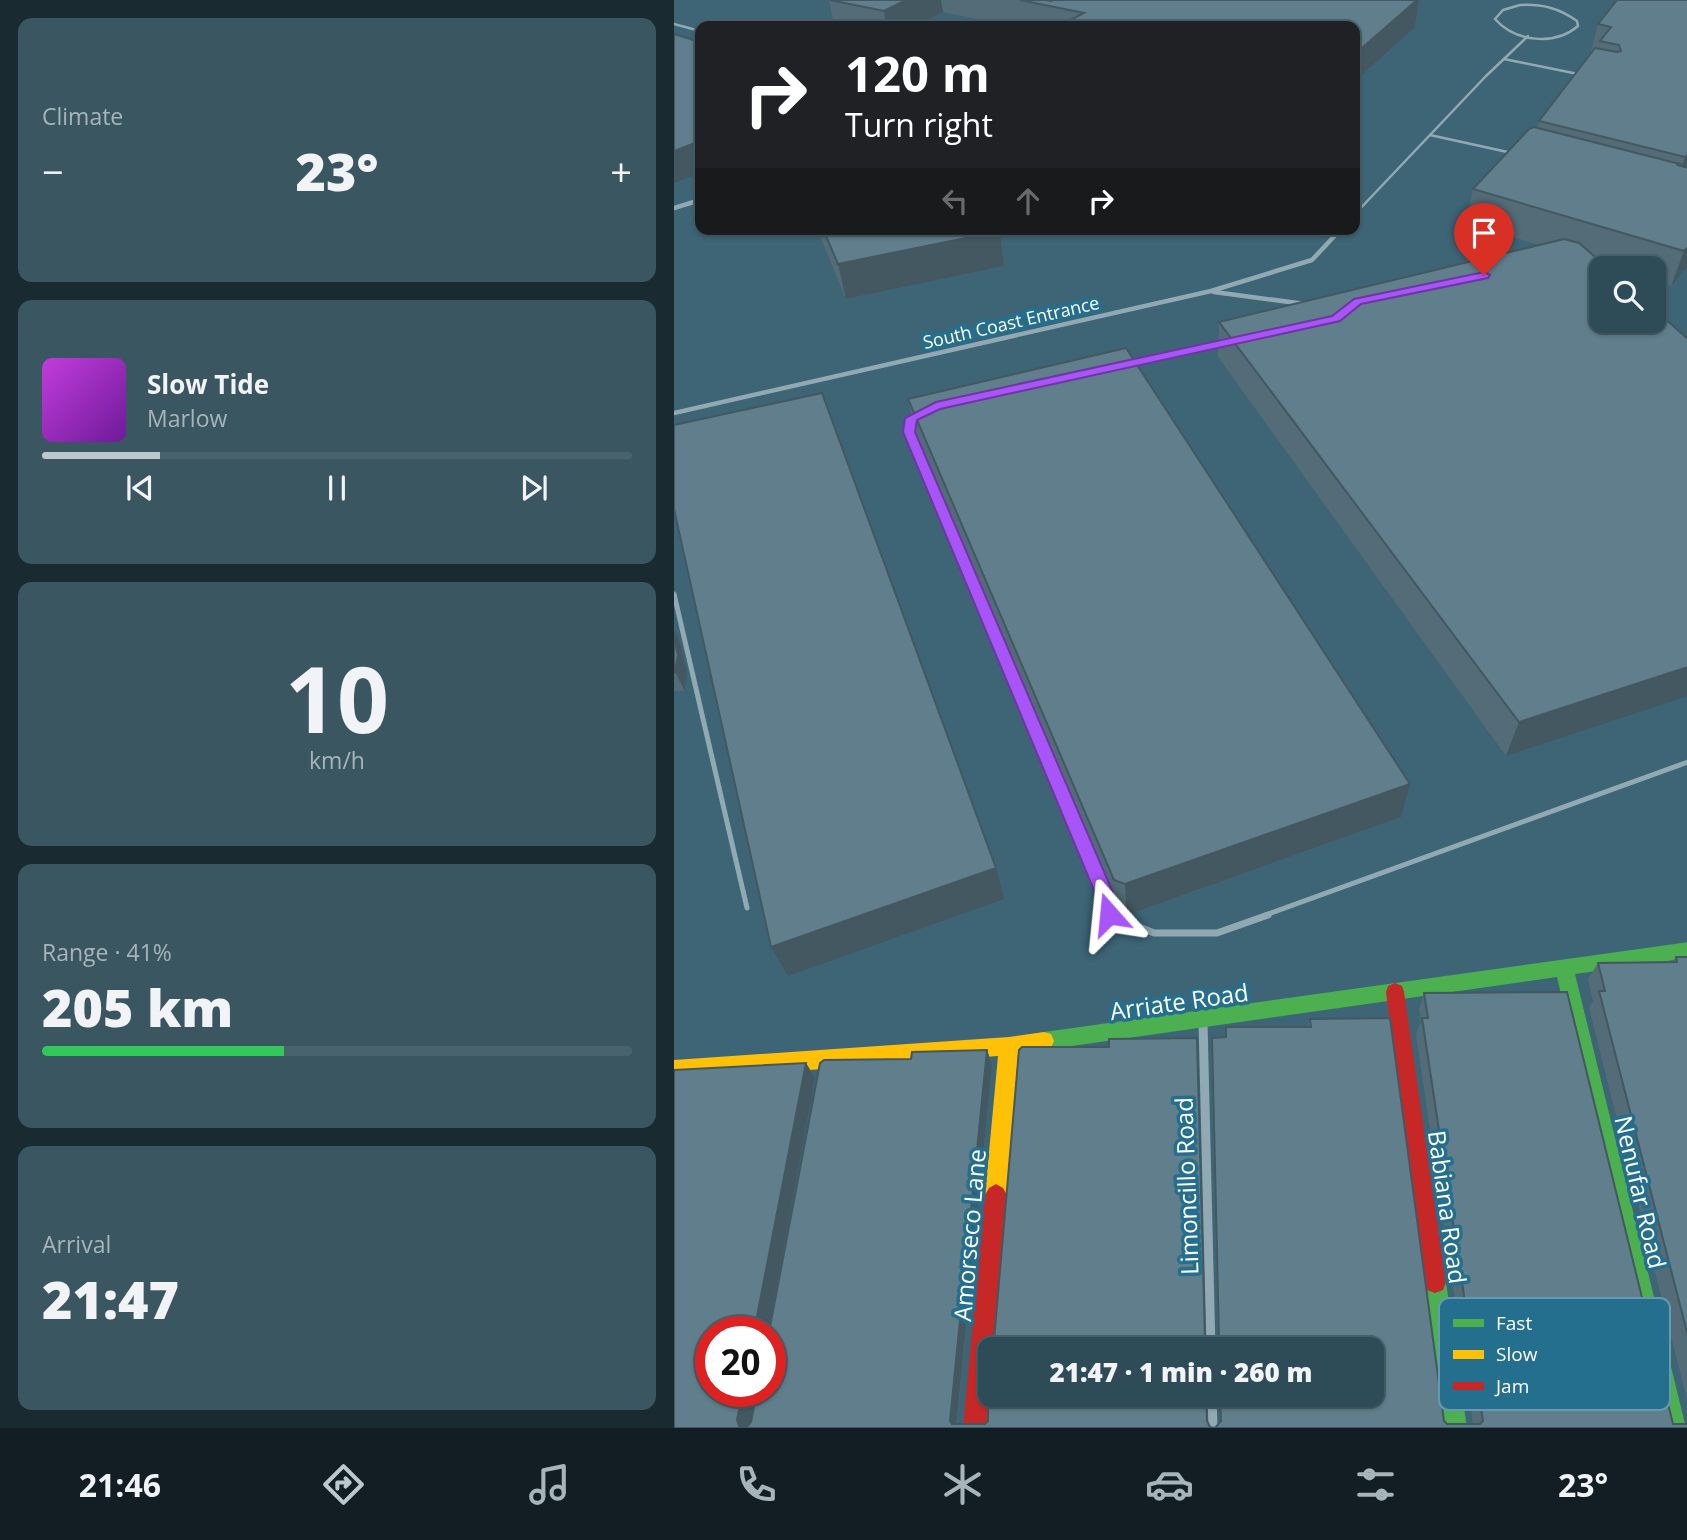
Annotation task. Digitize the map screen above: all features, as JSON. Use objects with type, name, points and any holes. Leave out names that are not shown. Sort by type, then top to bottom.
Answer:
[{"type":"street","points":[[674,208],[695,202]]},
{"type":"street","name":"Arriate Road","points":[[674,1070],[824,1066],[1009,1046],[1202,1021],[1687,950]]},
{"type":"street","name":"Nenufar Road","points":[[1564,968],[1643,1298]]},
{"type":"street","name":"Babiana Road","points":[[1395,992],[1439,1312]]},
{"type":"street","name":"Limoncillo Road","points":[[1202,1021],[1211,1337]]},
{"type":"street","name":"Amorseco Lane","points":[[975,1428],[1009,1046]]},
{"type":"street","points":[[1212,1407],[1213,1428]]},
{"type":"street","name":"Babiana Road","points":[[1453,1410],[1455,1428]]},
{"type":"street","name":"Nenufar Road","points":[[1670,1410],[1674,1428]]},
{"type":"lane","points":[[1360,209],[1486,76],[1528,36],[1566,35],[1574,31],[1578,21],[1563,10],[1538,5],[1512,6],[1497,14],[1495,19],[1505,29],[1528,36]]},
{"type":"lane","points":[[674,24],[695,30]]},
{"type":"lane","points":[[1504,59],[1596,77]]},
{"type":"lane","points":[[1430,135],[1521,155]]},
{"type":"lane","name":"South Coast Entrance","points":[[674,413],[1211,291],[1312,260],[1335,235]]},
{"type":"lane","points":[[1211,291],[1317,303]]},
{"type":"lane","points":[[1123,365],[1230,342]]},
{"type":"lane","points":[[924,412],[911,418],[909,432],[1105,895],[1109,914],[1154,933],[1217,933],[1687,762]]},
{"type":"lane","points":[[674,594],[747,908]]},
{"type":"building","points":[[830,0],[906,0],[884,11]]},
{"type":"building","points":[[1020,0],[1417,0],[1360,50],[1360,21],[1069,21],[1084,13]]},
{"type":"building","points":[[1617,0],[1688,0],[1688,154],[1685,157],[1539,121],[1595,48],[1621,51],[1619,45],[1600,41],[1611,27],[1598,24]]},
{"type":"building","points":[[674,34],[695,40],[695,143],[674,151]]},
{"type":"building","points":[[1534,127],[1688,168],[1688,247],[1684,251],[1473,189],[1529,129]]},
{"type":"building","points":[[826,235],[980,235],[838,264]]},
{"type":"building","points":[[1564,239],[1579,243],[1594,256],[1589,256],[1589,333],[1666,333],[1666,320],[1688,339],[1688,667],[1519,722],[1219,322]]},
{"type":"building","points":[[1126,348],[1410,784],[1125,884],[1114,880],[908,399]]},
{"type":"building","points":[[822,393],[996,868],[771,947],[674,509],[674,425]]},
{"type":"building","points":[[674,639],[678,655],[675,672],[674,672]]},
{"type":"building","points":[[1676,957],[1688,957],[1688,1336],[1599,991],[1605,991],[1598,963],[1677,962]]},
{"type":"building","points":[[1567,992],[1642,1298],[1464,1298],[1422,1018],[1428,1018],[1424,993]]},
{"type":"building","points":[[1390,1018],[1439,1384],[1439,1410],[1443,1410],[1447,1424],[1480,1424],[1483,1421],[1481,1410],[1670,1410],[1673,1424],[1688,1424],[1688,1428],[1215,1428],[1221,1421],[1220,1407],[1384,1407],[1384,1337],[1219,1337],[1212,1038],[1226,1037],[1226,1027],[1311,1027],[1310,1019]]},
{"type":"building","points":[[1197,1038],[1205,1337],[994,1337],[1019,1050],[1022,1047],[1109,1047],[1109,1039]]},
{"type":"building","points":[[987,1050],[950,1421],[952,1424],[985,1424],[988,1421],[988,1407],[1206,1407],[1207,1421],[1210,1427],[1215,1428],[746,1428],[751,1422],[754,1407],[786,1407],[786,1316],[772,1316],[820,1063],[824,1060],[911,1059],[912,1052]]},
{"type":"building","points":[[806,1063],[757,1316],[695,1316],[695,1407],[740,1407],[737,1420],[739,1426],[746,1428],[674,1428],[674,1070]]},
{"type":"traffic: fast","points":[[1044,1041],[1688,950]]},
{"type":"traffic: fast","points":[[1564,968],[1643,1298]]},
{"type":"traffic: fast","points":[[1435,1282],[1439,1311]]},
{"type":"traffic: fast","points":[[1453,1410],[1455,1428]]},
{"type":"traffic: fast","points":[[1670,1410],[1674,1428]]},
{"type":"traffic: slow","points":[[674,1070],[1009,1046],[1044,1041]]},
{"type":"traffic: slow","points":[[996,1195],[1009,1046]]},
{"type":"traffic: jam","points":[[1395,992],[1435,1282]]},
{"type":"traffic: jam","points":[[975,1428],[996,1195]]},
{"type":"route","points":[[1109,914],[1105,895],[909,432],[911,418],[936,406],[1336,318],[1358,301],[1484,275]]}]
